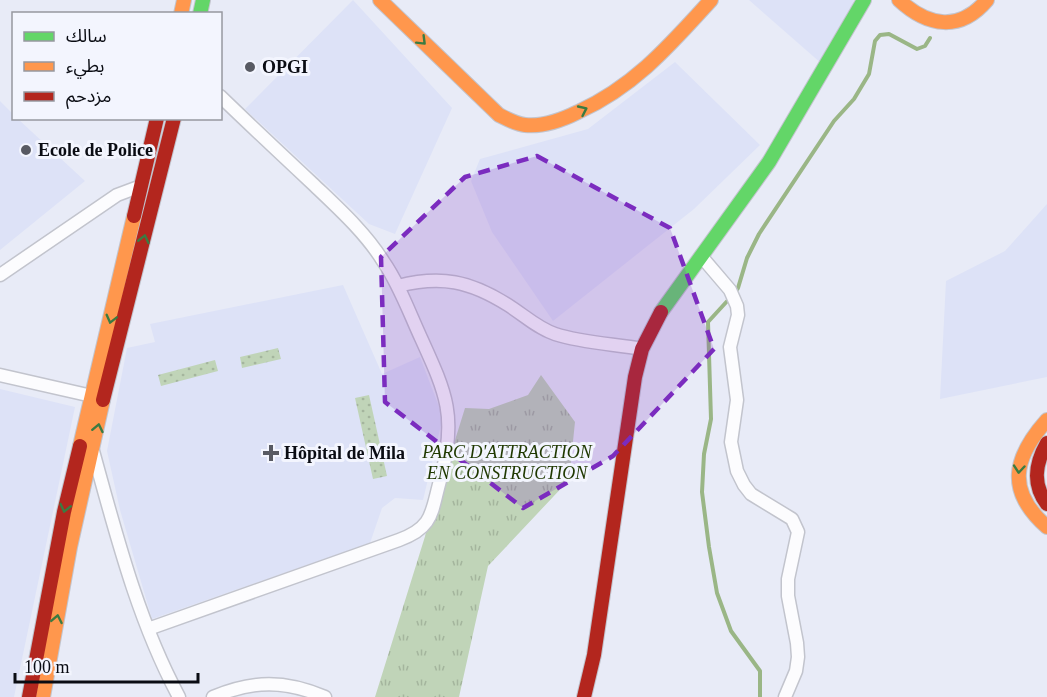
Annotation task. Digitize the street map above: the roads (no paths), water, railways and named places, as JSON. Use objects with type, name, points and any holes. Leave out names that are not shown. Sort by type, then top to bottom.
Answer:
[{"type":"main road","points":[[380,0],[499,115],[512,122],[537,126],[558,121],[587,109],[642,72],[711,0]]},
{"type":"main road","points":[[584,697],[594,654],[635,378],[642,349],[668,300],[769,162],[864,0]]},
{"type":"main road","points":[[899,0],[917,15],[934,22],[954,22],[973,16],[987,0]]},
{"type":"main road","points":[[29,697],[64,512],[157,120]]},
{"type":"main road","points":[[42,697],[70,547],[174,120]]},
{"type":"main road","points":[[1047,420],[1036,430],[1022,452],[1018,468],[1019,486],[1025,505],[1038,521],[1047,527]]},
{"type":"main road","points":[[1047,443],[1037,461],[1035,480],[1042,499],[1047,504]]},
{"type":"street","points":[[148,629],[399,540],[423,529],[429,520],[443,469],[449,426],[448,404],[442,384],[398,286],[383,260],[348,220],[222,98]]},
{"type":"street","points":[[0,275],[117,195],[141,186]]},
{"type":"street","points":[[701,256],[730,290],[738,306],[730,347],[737,400],[731,442],[737,471],[751,494],[792,519],[798,532],[788,579],[788,596],[798,657],[796,671],[785,697]]},
{"type":"street","points":[[398,286],[419,280],[443,279],[472,287],[508,305],[540,328],[556,334],[642,349]]},
{"type":"street","points":[[0,375],[92,396]]},
{"type":"street","points":[[93,450],[148,629],[176,696]]},
{"type":"street","points":[[213,697],[243,686],[262,683],[282,684],[325,697]]},
{"type":"waterway","points":[[735,292],[747,258],[759,234],[834,121],[854,99],[869,74],[875,41],[880,35],[889,34],[917,49],[925,46],[930,38]]},
{"type":"waterway","points":[[730,298],[708,322],[711,419],[704,454],[702,492],[717,593],[731,631],[760,671],[760,697]]},
{"type":"place","name":"OPGI","points":[[250,67]]},
{"type":"place","name":"Ecole de Police","points":[[26,150]]},
{"type":"place","name":"Hôpital de Mila","points":[[271,453]]},
{"type":"park label","name":"PARC D'ATTRACTION EN CONSTRUCTION","points":[[507,462]]}]
